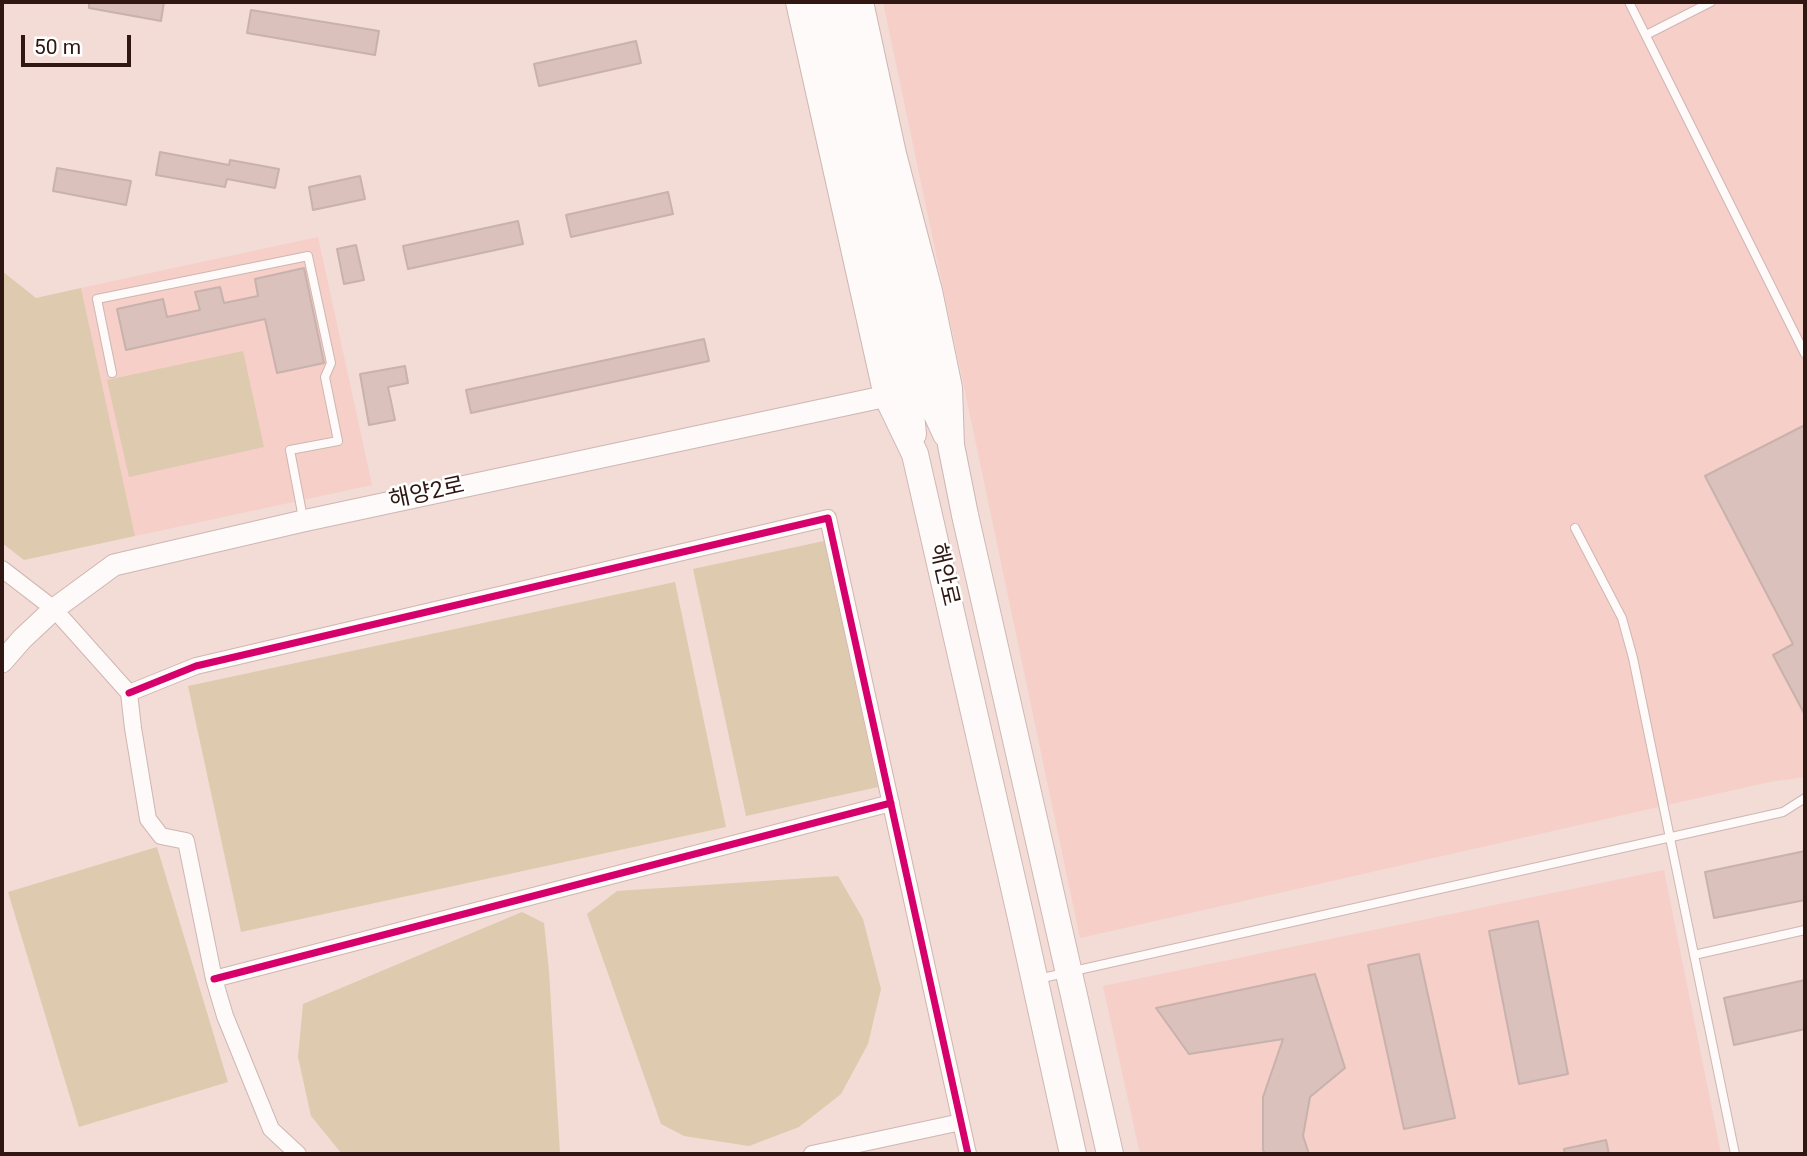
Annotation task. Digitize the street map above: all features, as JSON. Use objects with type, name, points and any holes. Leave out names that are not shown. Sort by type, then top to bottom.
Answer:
[{"type":"main road","name":"해안로","points":[[799,2],[887,396],[915,454],[1073,1154]]},
{"type":"main road","points":[[820,2],[858,182],[909,393],[915,454]]},
{"type":"main road","points":[[839,2],[928,395],[951,445]]},
{"type":"main road","name":"해안로","points":[[860,2],[893,153],[936,323],[949,388],[951,445],[965,515],[1110,1154]]},
{"type":"street","name":"해양2로","points":[[2,662],[54,608],[114,565],[303,521],[887,396]]},
{"type":"street","points":[[129,693],[196,666],[828,518],[968,1154]]},
{"type":"street","points":[[2,569],[54,608],[129,693],[148,819],[161,836],[186,841],[214,979],[225,1016],[271,1129],[298,1154]]},
{"type":"street","points":[[214,979],[891,803]]},
{"type":"street","points":[[812,1154],[961,1122]]},
{"type":"lane","points":[[1629,2],[1805,354]]},
{"type":"lane","points":[[1646,36],[1711,2]]},
{"type":"lane","points":[[113,373],[97,299],[308,256],[331,363],[325,377],[338,441],[290,450],[303,521]]},
{"type":"lane","points":[[1575,528],[1622,618],[1633,658],[1735,1154]]},
{"type":"lane","points":[[1035,980],[1783,812],[1805,798]]},
{"type":"lane","points":[[1694,955],[1805,930]]},
{"type":"shaded area","points":[[883,2],[1805,2],[1805,777],[1769,782],[1080,938]]},
{"type":"shaded area","points":[[318,237],[372,485],[135,536],[81,288]]},
{"type":"shaded area","points":[[2,271],[36,298],[81,288],[135,536],[24,560],[2,543]]},
{"type":"shaded area","points":[[243,351],[264,447],[129,477],[107,380]]},
{"type":"shaded area","points":[[824,541],[878,787],[746,816],[693,569]]},
{"type":"shaded area","points":[[675,582],[726,827],[241,932],[188,686]]},
{"type":"shaded area","points":[[157,847],[228,1082],[79,1127],[8,892]]},
{"type":"shaded area","points":[[1664,870],[1721,1154],[1140,1154],[1103,986]]},
{"type":"shaded area","points":[[838,876],[863,919],[881,989],[868,1044],[841,1094],[799,1127],[749,1146],[684,1136],[661,1124],[587,914],[617,891]]},
{"type":"shaded area","points":[[522,912],[544,923],[560,1154],[342,1154],[311,1116],[298,1057],[303,1004]]},
{"type":"building","points":[[89,2],[164,2],[161,21],[89,8]]},
{"type":"building","points":[[251,10],[379,31],[375,55],[247,33]]},
{"type":"building","points":[[636,41],[641,63],[539,86],[534,64]]},
{"type":"building","points":[[160,152],[229,165],[230,160],[279,169],[275,188],[227,179],[225,187],[156,175]]},
{"type":"building","points":[[57,168],[131,181],[126,205],[53,191]]},
{"type":"building","points":[[360,176],[365,199],[313,210],[309,187]]},
{"type":"building","points":[[668,192],[673,214],[571,237],[566,215]]},
{"type":"building","points":[[518,221],[523,244],[408,269],[403,246]]},
{"type":"building","points":[[356,245],[364,280],[344,284],[337,249]]},
{"type":"building","points":[[304,268],[324,363],[277,373],[265,319],[126,350],[117,309],[163,299],[167,317],[200,310],[195,292],[220,287],[224,303],[258,296],[255,279]]},
{"type":"building","points":[[704,339],[709,361],[471,413],[466,390]]},
{"type":"building","points":[[405,366],[408,383],[388,387],[395,420],[369,425],[360,374]]},
{"type":"building","points":[[1805,425],[1805,715],[1773,655],[1793,644],[1705,476]]},
{"type":"building","points":[[1805,851],[1805,900],[1714,918],[1705,872]]},
{"type":"building","points":[[1538,921],[1568,1074],[1519,1084],[1489,931]]},
{"type":"building","points":[[1419,954],[1455,1118],[1404,1129],[1368,965]]},
{"type":"building","points":[[1315,974],[1345,1068],[1310,1097],[1303,1136],[1309,1154],[1265,1154],[1263,1097],[1283,1039],[1189,1054],[1156,1008]]},
{"type":"building","points":[[1805,980],[1805,1029],[1734,1045],[1724,998]]},
{"type":"building","points":[[1606,1140],[1609,1154],[1565,1154],[1564,1149]]},
{"type":"cycle path","points":[[129,693],[196,666],[828,518],[968,1154]]},
{"type":"cycle path","points":[[214,979],[891,803]]}]
